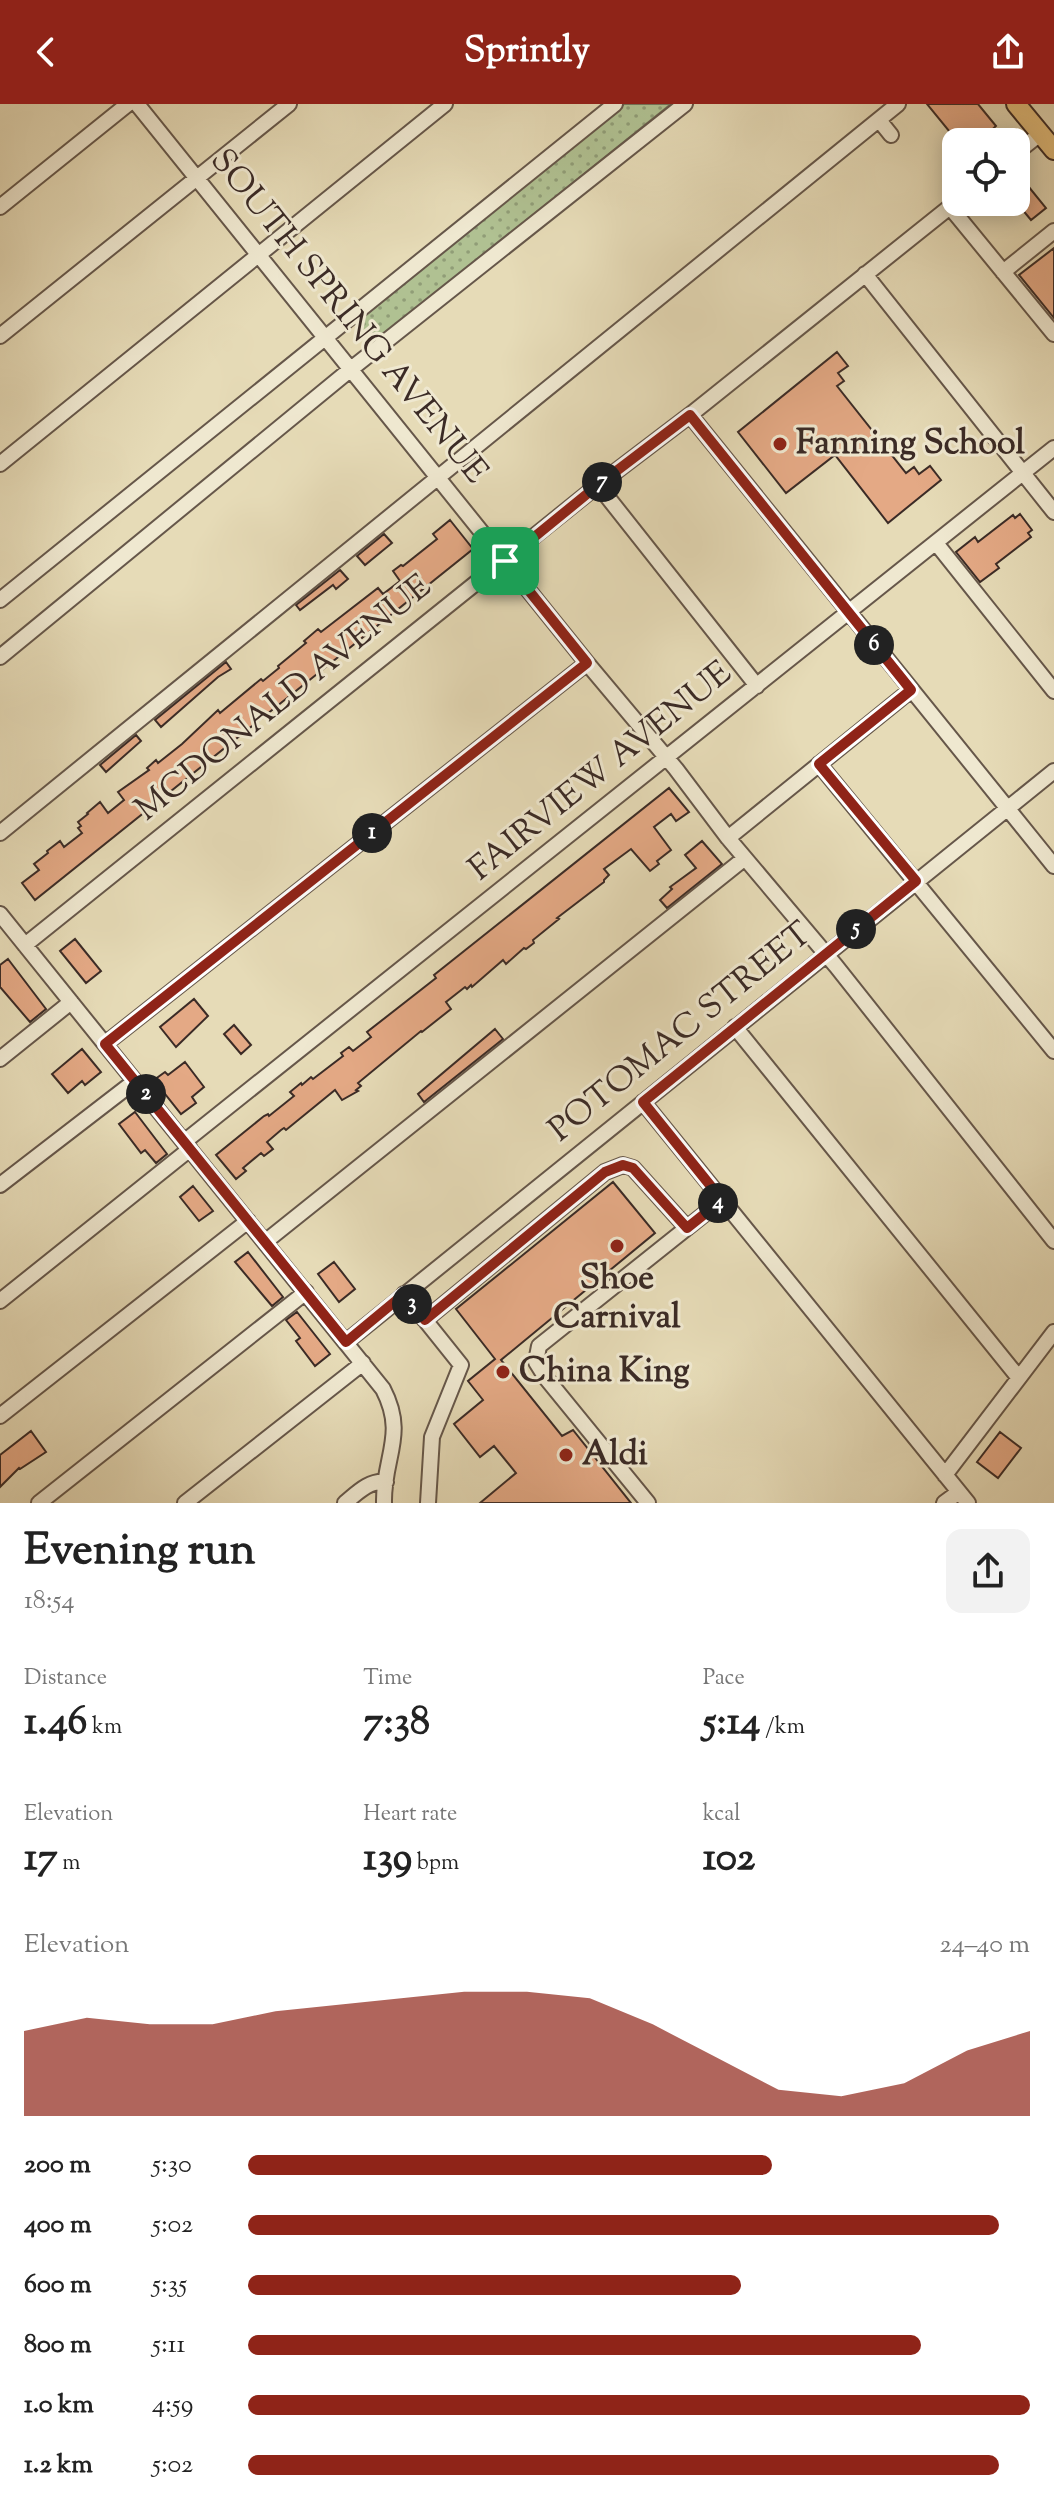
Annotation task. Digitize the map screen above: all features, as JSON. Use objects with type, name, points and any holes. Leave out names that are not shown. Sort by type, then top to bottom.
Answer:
[{"type":"main road","points":[[1016,104],[1049,142]]},
{"type":"street","points":[[0,207],[128,104]]},
{"type":"street","name":"SOUTH SPRING AVENUE","points":[[137,104],[666,757],[728,838],[826,953],[1054,1241]]},
{"type":"street","points":[[0,336],[289,104]]},
{"type":"street","points":[[0,464],[445,104]]},
{"type":"street","points":[[0,600],[615,104]]},
{"type":"street","points":[[0,657],[351,369],[685,104]]},
{"type":"street","points":[[0,833],[898,104]]},
{"type":"street","points":[[879,120],[891,135]]},
{"type":"street","points":[[1030,148],[1049,142]]},
{"type":"street","name":"MCDONALD AVENUE","points":[[25,945],[942,213]]},
{"type":"street","points":[[962,216],[1054,334]]},
{"type":"street","points":[[1003,272],[1054,231]]},
{"type":"street","points":[[865,274],[1054,512]]},
{"type":"street","points":[[690,415],[1054,866]]},
{"type":"street","name":"FAIRVIEW AVENUE","points":[[0,1301],[187,1145],[666,757],[1054,448]]},
{"type":"street","points":[[598,485],[757,686]]},
{"type":"street","points":[[936,543],[1054,691]]},
{"type":"street","points":[[105,1044],[587,663]]},
{"type":"street","points":[[728,838],[911,690]]},
{"type":"street","points":[[819,764],[1054,1051]]},
{"type":"street","name":"POTOMAC STREET","points":[[346,1342],[1054,771]]},
{"type":"street","points":[[265,1242],[745,858]]},
{"type":"street","points":[[2,922],[25,945],[383,1389],[395,1416],[384,1503]]},
{"type":"street","points":[[0,1059],[71,1002]]},
{"type":"street","points":[[735,1027],[1019,1378]]},
{"type":"street","points":[[0,1185],[135,1081]]},
{"type":"street","points":[[643,1102],[963,1497],[944,1503]]},
{"type":"street","points":[[425,1320],[605,1172],[623,1165],[633,1168],[687,1228]]},
{"type":"street","points":[[648,1503],[546,1378],[536,1362],[539,1346],[722,1200]]},
{"type":"street","points":[[0,1416],[248,1221]]},
{"type":"street","points":[[39,1503],[306,1292]]},
{"type":"street","points":[[404,1294],[461,1365],[432,1437],[428,1503]]},
{"type":"street","points":[[945,1475],[1054,1332]]},
{"type":"street","points":[[185,1503],[363,1363]]},
{"type":"street","points":[[345,1503],[366,1486],[386,1482]]},
{"type":"green space","points":[[624,104],[671,104],[385,334],[372,336],[362,330],[358,322],[361,315]]},
{"type":"building","points":[[927,104],[978,104],[996,126],[994,128],[947,128]]},
{"type":"building","points":[[1030,188],[1046,208],[1031,220],[1028,216]]},
{"type":"building","points":[[1054,248],[1054,318],[1019,275]]},
{"type":"building","name":"Fanning School","points":[[837,352],[848,366],[838,373],[844,381],[837,386],[906,473],[914,467],[919,474],[930,466],[941,480],[888,523],[835,455],[786,493],[738,432]]},
{"type":"building","points":[[1020,514],[1032,530],[1028,533],[1031,537],[996,564],[999,568],[980,582],[956,552],[975,537],[978,542],[1013,515],[1015,518]]},
{"type":"building","points":[[450,520],[473,549],[35,900],[22,883],[39,870],[34,864],[47,851],[60,841],[64,847],[82,833],[78,822],[87,813],[100,802],[108,813],[124,800],[118,792],[149,770],[147,768],[156,760],[158,763],[182,744],[218,710],[220,713],[279,668],[318,629],[321,632],[378,588],[383,594],[400,581],[393,571],[437,539],[433,534]]},
{"type":"building","points":[[384,534],[392,543],[365,565],[357,556]]},
{"type":"building","points":[[340,570],[348,579],[336,589],[333,585],[300,610],[296,605]]},
{"type":"building","points":[[226,662],[231,669],[161,727],[155,720]]},
{"type":"building","points":[[136,735],[141,741],[106,772],[100,765]]},
{"type":"building","points":[[669,788],[689,812],[676,821],[671,814],[654,827],[671,850],[657,861],[659,864],[650,871],[631,849],[604,869],[609,875],[604,882],[557,918],[533,940],[534,943],[506,964],[503,960],[472,987],[465,987],[446,1002],[451,1009],[358,1083],[361,1086],[358,1091],[342,1100],[335,1090],[286,1130],[281,1130],[267,1142],[273,1149],[264,1156],[261,1153],[243,1168],[246,1171],[236,1179],[216,1155],[294,1096],[290,1092],[301,1083],[311,1077],[313,1079],[343,1056],[341,1053],[349,1047],[353,1051],[371,1037],[367,1032],[436,978],[434,975]]},
{"type":"building","points":[[702,841],[722,864],[667,908],[660,900],[672,889],[670,887],[696,868],[685,855]]},
{"type":"building","points":[[75,939],[101,971],[86,983],[60,951]]},
{"type":"building","points":[[8,959],[46,1009],[30,1022],[0,987],[0,965]]},
{"type":"building","points":[[194,999],[208,1016],[176,1047],[160,1027]]},
{"type":"building","points":[[234,1025],[251,1045],[241,1054],[224,1034]]},
{"type":"building","points":[[495,1029],[503,1039],[424,1102],[418,1094]]},
{"type":"building","points":[[82,1049],[101,1072],[85,1085],[82,1081],[68,1093],[52,1074]]},
{"type":"building","points":[[185,1062],[204,1087],[192,1097],[196,1103],[181,1114],[154,1080],[165,1072],[168,1075]]},
{"type":"building","points":[[135,1112],[167,1154],[156,1163],[145,1150],[141,1153],[119,1124]]},
{"type":"building","points":[[613,1182],[655,1233],[501,1360],[562,1436],[573,1430],[631,1503],[480,1503],[516,1473],[494,1446],[480,1457],[454,1424],[483,1400],[468,1381],[495,1359],[456,1309]]},
{"type":"building","points":[[193,1186],[213,1211],[199,1221],[180,1197]]},
{"type":"building","points":[[248,1252],[283,1297],[272,1306],[235,1262]]},
{"type":"building","points":[[334,1262],[355,1289],[339,1302],[318,1274]]},
{"type":"building","points":[[297,1312],[330,1354],[315,1366],[296,1341],[300,1338],[286,1320]]},
{"type":"building","points":[[31,1431],[46,1452],[19,1468],[0,1487],[0,1455]]},
{"type":"building","points":[[1000,1432],[1021,1448],[998,1478],[977,1462]]},
{"type":"place","name":"Fanning School","points":[[780,444]]},
{"type":"place","name":"Shoe Carnival","points":[[617,1246]]},
{"type":"place","name":"China King","points":[[503,1372]]},
{"type":"place","name":"Aldi","points":[[566,1455]]},
{"type":"route","points":[[690,415],[911,690],[819,764],[916,881],[643,1102],[722,1200],[687,1228],[633,1168],[623,1165],[605,1172],[425,1320],[404,1294],[346,1342],[105,1044],[587,663],[505,561],[690,415]]}]
